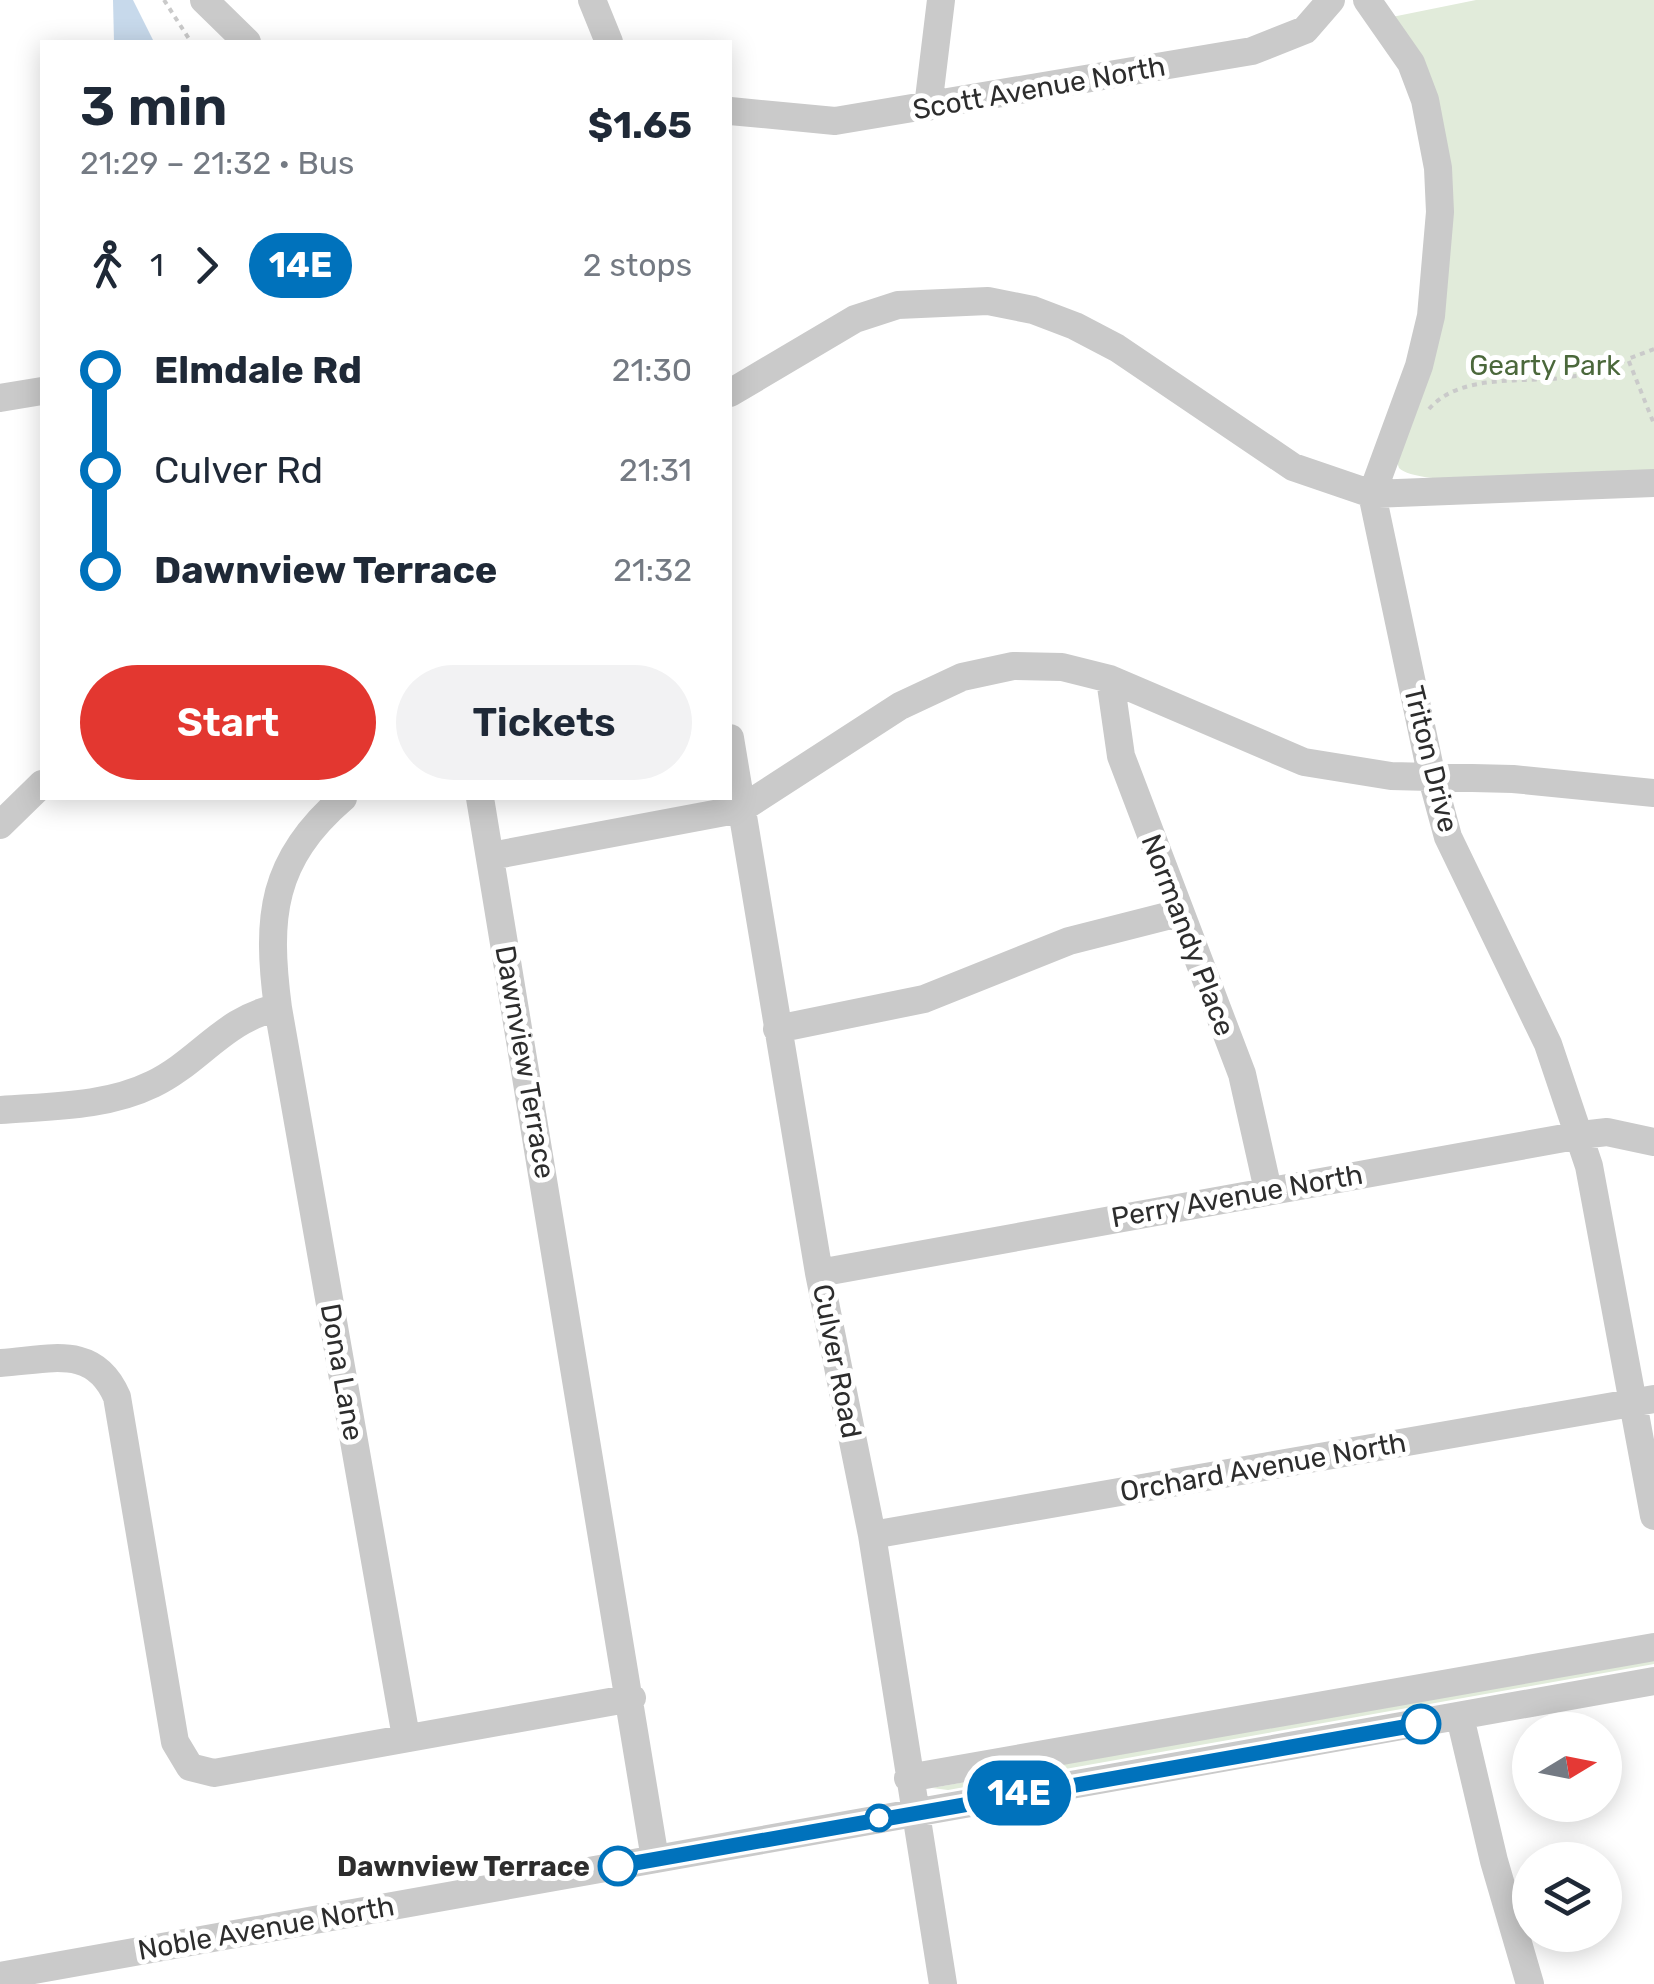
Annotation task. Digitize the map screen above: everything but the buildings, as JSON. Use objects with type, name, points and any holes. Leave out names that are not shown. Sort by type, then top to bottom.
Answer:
[{"type":"street","points":[[204,0],[245,40]]},
{"type":"street","points":[[592,0],[608,40]]},
{"type":"street","points":[[928,107],[941,0]]},
{"type":"street","name":"Scott Avenue North","points":[[732,112],[835,122],[1252,52],[1305,30],[1331,0]]},
{"type":"street","points":[[1367,0],[1411,63],[1425,100],[1438,168],[1440,212],[1432,316],[1372,494]]},
{"type":"street","points":[[732,392],[855,320],[898,305],[988,301],[1032,310],[1075,326],[1117,348],[1292,467],[1372,494],[1654,483]]},
{"type":"street","points":[[0,398],[40,391]]},
{"type":"street","name":"Triton Drive","points":[[1372,494],[1432,778],[1454,850],[1548,1044],[1580,1135],[1645,1401],[1654,1516]]},
{"type":"street","points":[[491,856],[741,809],[900,706],[962,677],[1040,665],[1110,679],[1285,756],[1364,772],[1513,779],[1654,792]]},
{"type":"street","name":"Normandy Place","points":[[1110,679],[1121,756],[1242,1074],[1258,1130],[1268,1190]]},
{"type":"street","name":"Culver Road","points":[[732,751],[819,1273],[872,1535],[943,1984]]},
{"type":"street","points":[[0,824],[40,786]]},
{"type":"street","name":"Dona Lane","points":[[342,800],[308,831],[279,885],[272,946],[278,1008],[406,1737]]},
{"type":"street","name":"Dawnview Terrace","points":[[480,800],[632,1698],[655,1859]]},
{"type":"street","points":[[778,1029],[924,1000],[1069,941],[1179,913]]},
{"type":"street","points":[[0,1110],[116,1098],[190,1062],[240,1020],[278,1008]]},
{"type":"street","name":"Perry Avenue North","points":[[819,1273],[1580,1135],[1607,1132],[1654,1142]]},
{"type":"street","points":[[0,1363],[75,1359],[104,1370],[117,1397],[175,1742],[190,1767],[214,1773],[632,1698]]},
{"type":"street","name":"Orchard Avenue North","points":[[872,1535],[1645,1401]]},
{"type":"street","points":[[908,1778],[1654,1647]]},
{"type":"street","name":"Noble Avenue North","points":[[0,1976],[1654,1681]]},
{"type":"street","points":[[1460,1717],[1494,1861],[1530,1984]]},
{"type":"path","points":[[164,0],[190,40]]},
{"type":"path","points":[[1427,411],[1440,397],[1472,386],[1566,378],[1654,349]]},
{"type":"path","points":[[1628,359],[1654,424]]},
{"type":"green space","name":"Gearty Park","points":[[1476,0],[1654,0],[1654,472],[1479,480],[1415,475],[1399,468],[1396,459],[1450,235],[1392,17]]},
{"type":"green space","points":[[1654,1656],[1654,1664],[948,1790],[932,1788]]},
{"type":"water","points":[[113,0],[133,0],[153,40],[114,40]]},
{"type":"bus line","name":"14E","points":[[618,1866],[1421,1724]]},
{"type":"place","name":"Dawnview Terrace","points":[[618,1866]]}]
